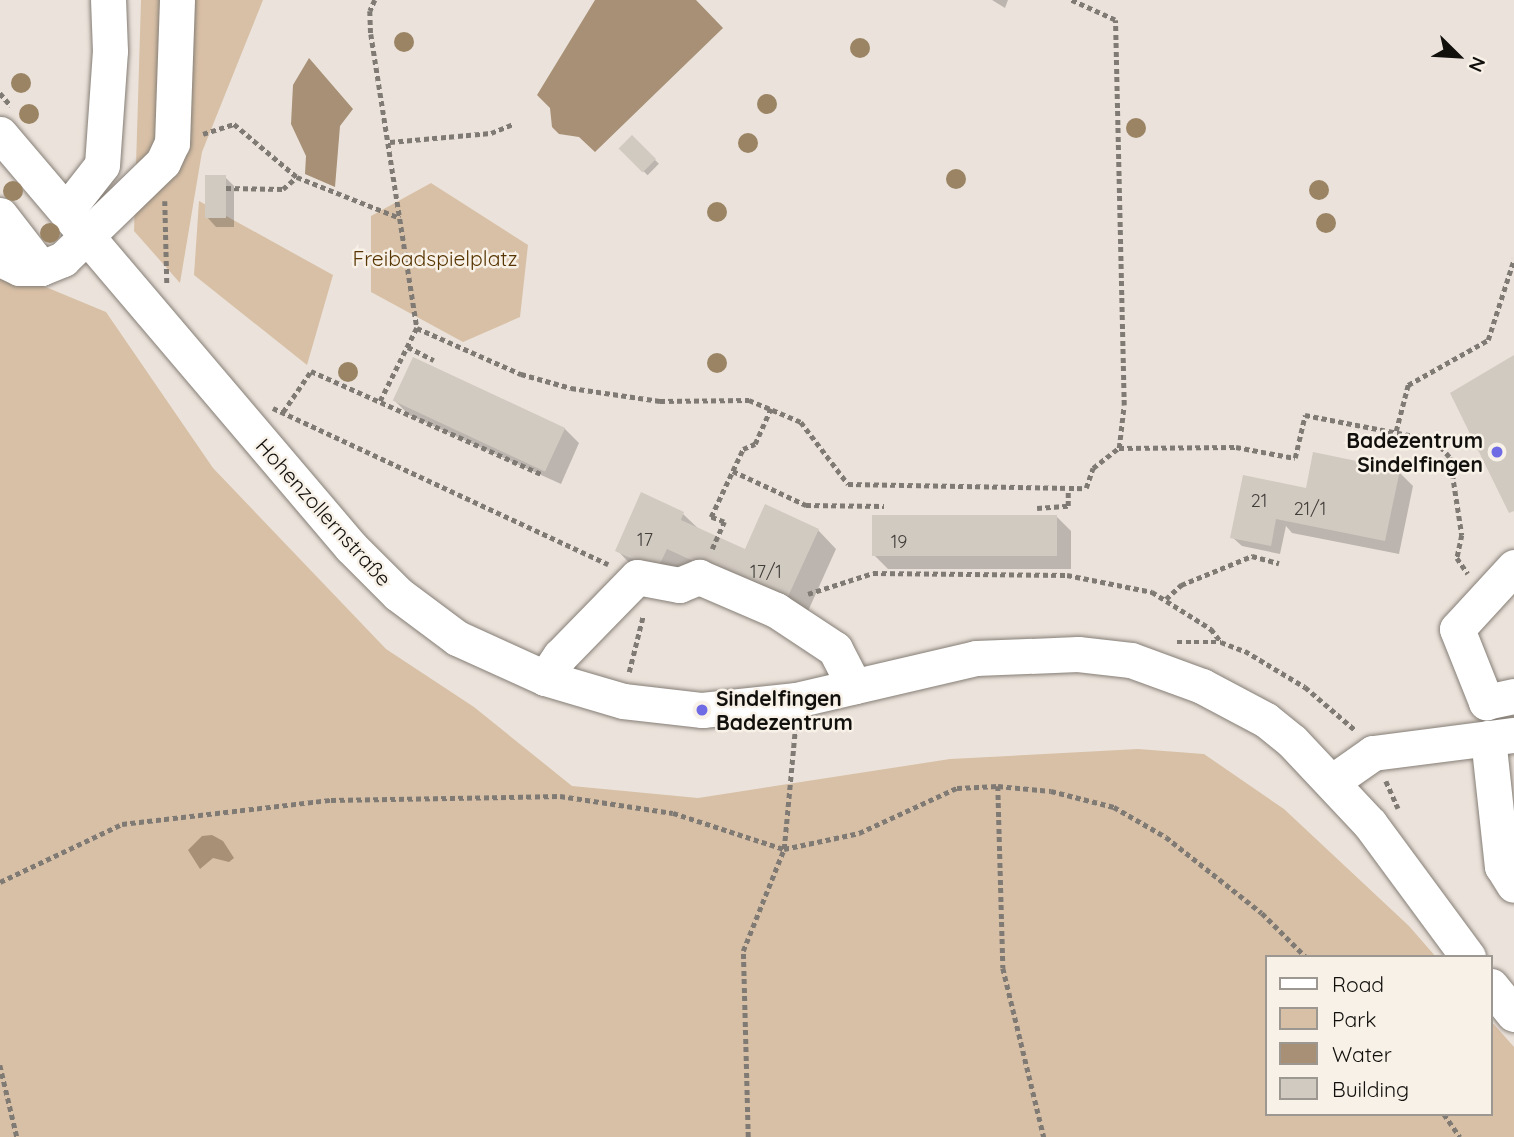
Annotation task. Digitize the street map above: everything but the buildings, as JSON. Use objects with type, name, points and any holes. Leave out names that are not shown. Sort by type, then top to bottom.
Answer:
[{"type":"street","points":[[0,259],[19,268],[41,268],[63,259],[102,165],[110,51],[108,0]]},
{"type":"street","points":[[76,223],[168,153],[177,0]]},
{"type":"street","name":"Hohenzollernstraße","points":[[0,134],[351,547],[398,594],[457,638],[545,678],[627,680],[702,710],[796,700],[976,658],[1023,654],[1131,660],[1202,685],[1266,720],[1333,780],[1466,955]]},
{"type":"street","points":[[0,215],[41,268]]},
{"type":"street","points":[[1514,567],[1457,629],[1486,702],[1514,695]]},
{"type":"street","points":[[545,678],[560,656],[637,578],[679,584],[699,577],[776,610],[835,649],[855,686]]},
{"type":"street","points":[[1333,780],[1373,753],[1501,736],[1502,866],[1514,885]]},
{"type":"street","points":[[1493,988],[1514,1014]]},
{"type":"path","points":[[375,0],[370,11],[371,34],[416,328],[380,402]]},
{"type":"path","points":[[1071,0],[1115,20],[1124,405],[1119,448]]},
{"type":"path","points":[[167,283],[168,153],[234,124],[297,177],[401,219]]},
{"type":"path","points":[[389,142],[491,133],[513,124]]},
{"type":"path","points":[[226,188],[283,189],[297,177]]},
{"type":"path","points":[[1396,431],[1408,386],[1488,340],[1514,259]]},
{"type":"path","points":[[416,328],[521,374],[571,387],[660,401],[749,400],[801,422],[848,484],[1086,488],[1093,468],[1119,448],[1236,447],[1295,458],[1305,415],[1435,440],[1450,457],[1462,535],[1457,558],[1461,568],[1490,593]]},
{"type":"path","points":[[408,347],[434,360]]},
{"type":"path","points":[[283,412],[311,371],[543,475]]},
{"type":"path","points":[[278,417],[269,406],[637,578]]},
{"type":"path","points":[[717,537],[724,522],[711,517],[743,449],[755,444],[771,408]]},
{"type":"path","points":[[733,471],[806,505],[884,506]]},
{"type":"path","points":[[1037,508],[1068,506],[1068,489]]},
{"type":"path","points":[[1166,599],[1181,585],[1252,556],[1279,563]]},
{"type":"path","points":[[776,610],[850,578],[906,572],[1067,575],[1111,581],[1166,599],[1211,629],[1221,642],[1245,651],[1305,687],[1348,721],[1373,753]]},
{"type":"path","points":[[627,680],[645,611]]},
{"type":"path","points":[[748,1137],[743,951],[784,849],[796,700]]},
{"type":"path","points":[[998,786],[1003,968],[1044,1137]]},
{"type":"path","points":[[0,882],[122,824],[331,800],[560,796],[673,813],[784,849],[859,833],[957,788],[998,786],[1051,791],[1114,807],[1166,837],[1262,913],[1304,955]]},
{"type":"path","points":[[0,1065],[16,1137]]},
{"type":"path","points":[[1445,1116],[1460,1137]]},
{"type":"green space","points":[[141,0],[263,0],[202,152],[180,283],[134,231]]},
{"type":"green space","name":"Freibadspielplatz","points":[[431,183],[528,245],[520,317],[463,342],[371,292],[371,216]]},
{"type":"green space","points":[[199,201],[333,275],[307,365],[194,275]]},
{"type":"green space","points":[[0,268],[106,312],[213,468],[386,649],[474,707],[572,786],[698,798],[950,759],[1138,749],[1204,754],[1284,809],[1409,926],[1434,955],[1266,955],[1266,1116],[1493,1116],[1493,1023],[1514,1047],[1514,1137],[0,1137]]},
{"type":"water","points":[[595,0],[696,0],[723,28],[595,152],[579,137],[559,134],[552,127],[550,108],[537,95]]},
{"type":"water","points":[[309,58],[353,109],[340,126],[335,187],[305,174],[306,156],[291,124],[293,85]]},
{"type":"water","points":[[212,835],[223,841],[234,858],[229,862],[213,858],[200,869],[188,850],[202,836]]},
{"type":"place","name":"Badezentrum Sindelfingen","points":[[1497,452]]},
{"type":"place","name":"Sindelfingen Badezentrum","points":[[702,710]]}]
